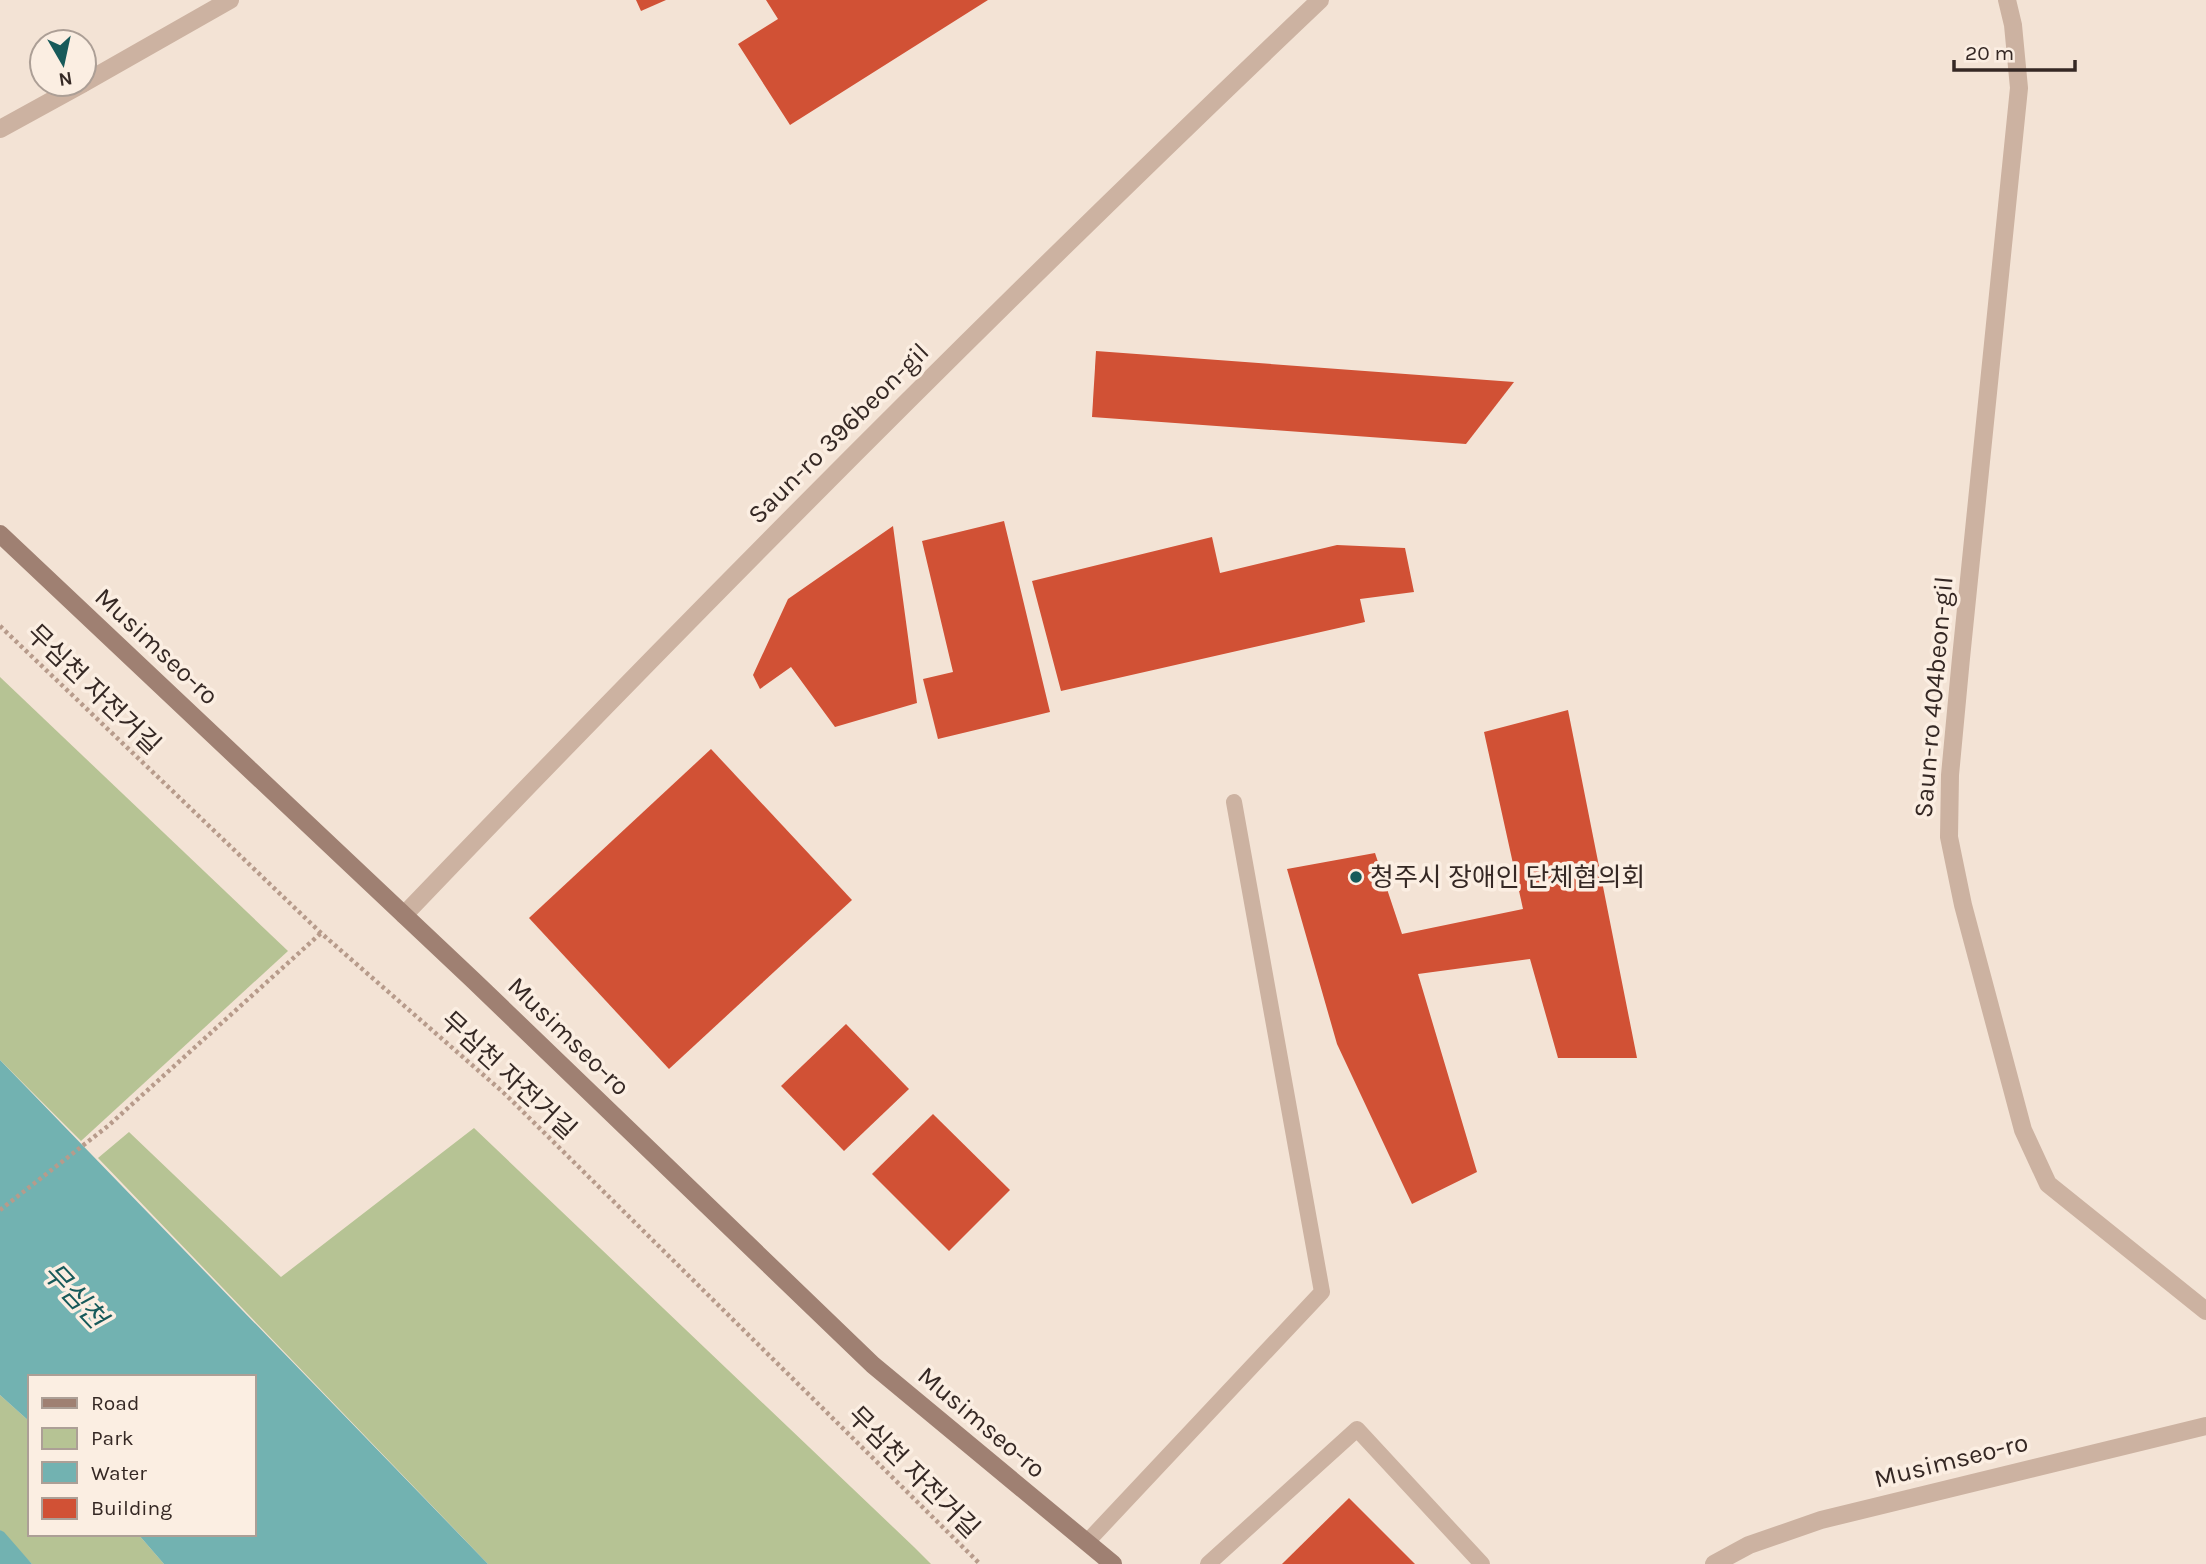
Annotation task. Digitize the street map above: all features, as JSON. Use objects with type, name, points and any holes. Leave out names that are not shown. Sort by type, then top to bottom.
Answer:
[{"type":"street","points":[[98,75],[230,0]]},
{"type":"street","name":"Saun-ro 396beon-gil","points":[[404,915],[646,663],[1034,274],[1321,0]]},
{"type":"street","name":"Saun-ro 404beon-gil","points":[[2007,0],[2013,25],[2019,88],[1961,658],[1949,837],[1963,905],[2023,1130],[2048,1184],[2206,1311]]},
{"type":"street","points":[[0,129],[56,98]]},
{"type":"street","name":"Musimseo-ro","points":[[0,534],[404,915],[873,1365],[1113,1564]]},
{"type":"street","name":"Musimseo-ro","points":[[1714,1564],[1749,1545],[1821,1520],[2206,1426]]},
{"type":"lane","points":[[1087,1542],[1322,1292],[1234,802]]},
{"type":"lane","points":[[1208,1564],[1357,1429],[1482,1564]]},
{"type":"path","name":"무심천 자전거길","points":[[0,626],[321,933],[504,1093],[980,1564]]},
{"type":"path","points":[[0,1210],[108,1126],[321,933]]},
{"type":"green space","points":[[0,677],[288,951],[81,1141],[0,1060]]},
{"type":"green space","points":[[474,1128],[931,1564],[488,1564],[98,1158],[129,1132],[281,1277]]},
{"type":"green space","points":[[0,1395],[28,1420],[28,1536],[140,1536],[164,1564],[32,1564],[0,1530]]},
{"type":"water","name":"무심천","points":[[0,1060],[488,1564],[164,1564],[140,1536],[256,1536],[256,1375],[28,1375],[28,1420],[0,1395]]},
{"type":"water","points":[[0,1530],[4,1532],[32,1564],[0,1564]]},
{"type":"building","points":[[636,0],[666,0],[641,11]]},
{"type":"building","points":[[766,0],[988,0],[790,125],[738,44],[778,19]]},
{"type":"building","points":[[1096,351],[1514,382],[1466,444],[1092,417]]},
{"type":"building","points":[[1004,521],[1050,712],[938,739],[923,679],[953,672],[922,541]]},
{"type":"building","points":[[893,526],[917,703],[835,727],[791,667],[760,689],[753,675],[788,599]]},
{"type":"building","points":[[1212,537],[1220,573],[1337,545],[1405,548],[1414,592],[1360,599],[1365,622],[1061,691],[1032,581]]},
{"type":"building","points":[[1568,710],[1637,1058],[1558,1058],[1530,959],[1418,974],[1477,1172],[1412,1204],[1337,1044],[1287,869],[1375,853],[1402,934],[1523,909],[1484,732]]},
{"type":"building","points":[[711,749],[852,900],[669,1069],[529,918]]},
{"type":"building","points":[[846,1024],[909,1089],[844,1151],[781,1086]]},
{"type":"building","points":[[933,1114],[1010,1190],[949,1251],[872,1174]]},
{"type":"building","points":[[1349,1498],[1415,1564],[1282,1564]]},
{"type":"place","name":"청주시 장애인 단체협의회","points":[[1356,877]]}]
